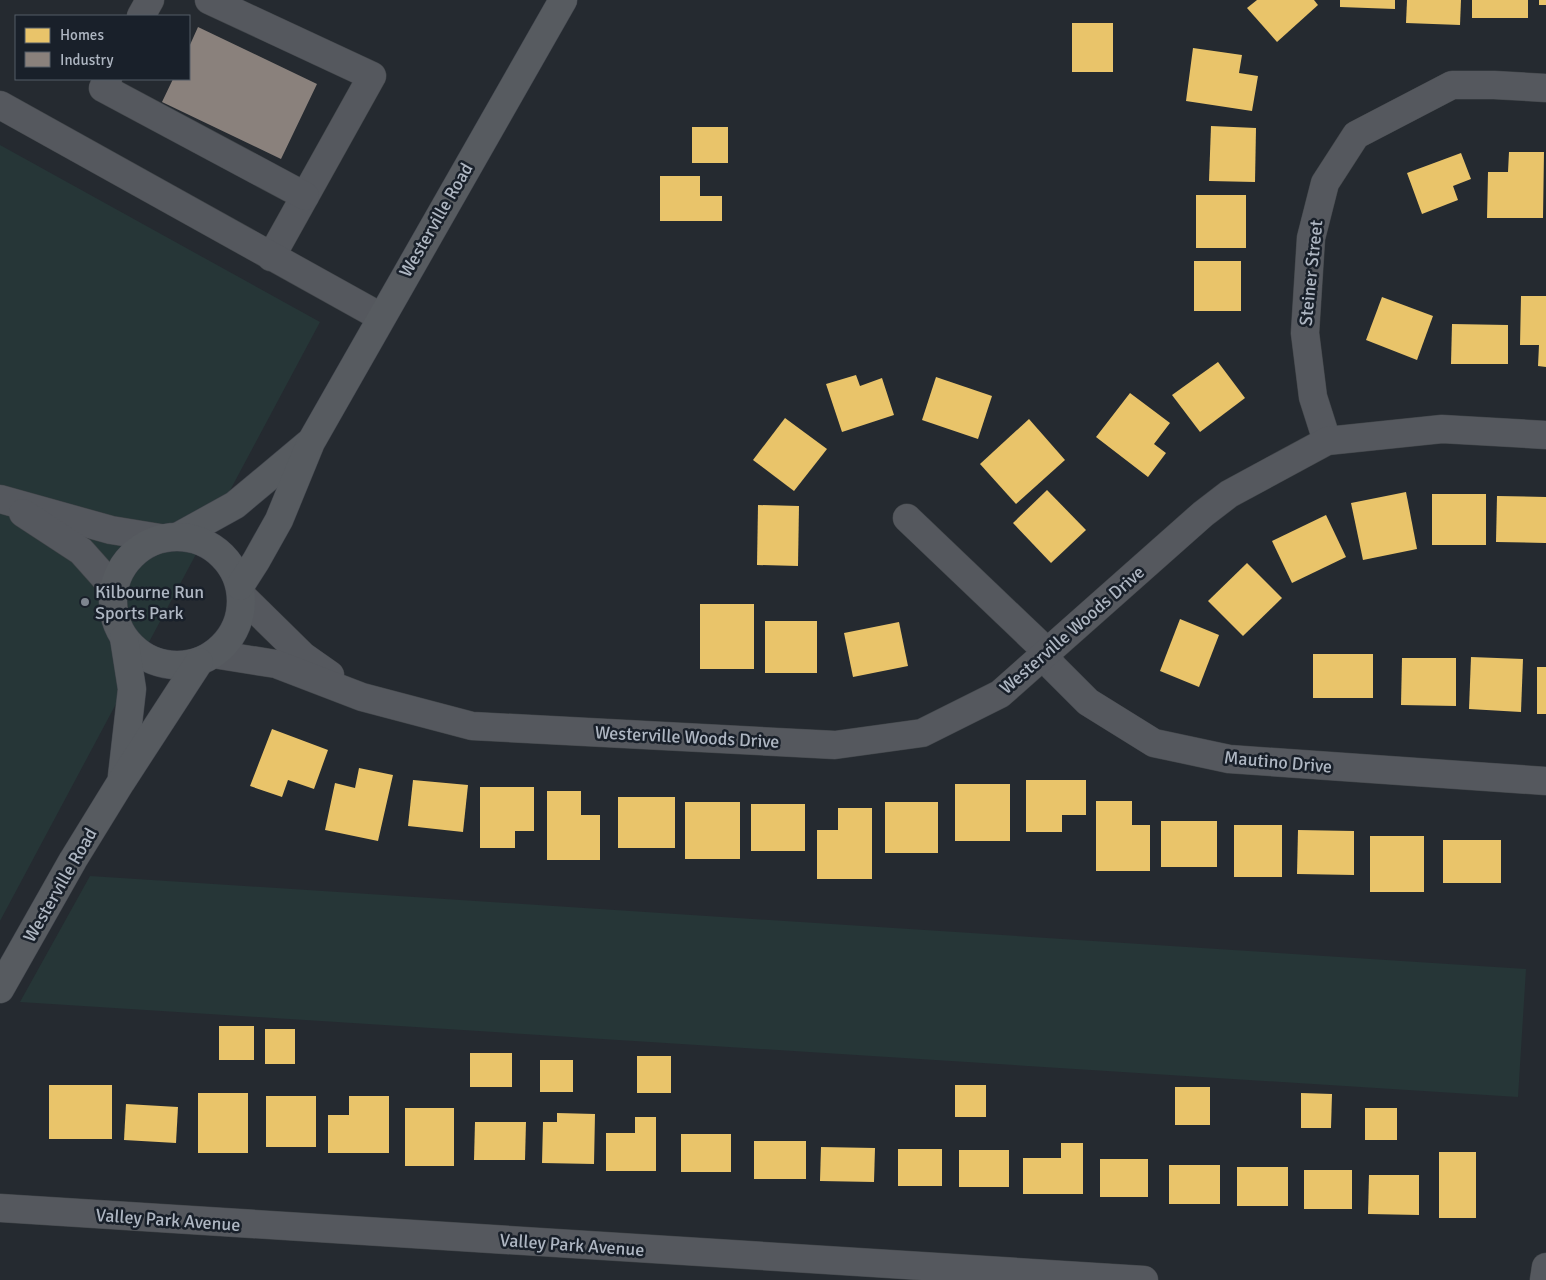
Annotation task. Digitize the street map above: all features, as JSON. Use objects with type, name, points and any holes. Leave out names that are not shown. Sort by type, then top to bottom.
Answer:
[{"type":"main road","name":"Westerville Road","points":[[0,989],[73,860],[121,782],[206,658],[226,643],[236,629],[241,613],[241,591],[278,520],[311,442],[563,0]]},
{"type":"main road","name":"Westerville Road","points":[[121,782],[132,689],[124,638],[116,622],[112,605],[114,588],[120,571],[130,557],[144,546],[169,537],[235,505],[311,442]]},
{"type":"main road","points":[[169,537],[200,540],[218,550],[232,566],[241,591]]},
{"type":"main road","name":"Westerville Road","points":[[124,638],[139,653],[158,662],[178,665],[206,658]]},
{"type":"street","points":[[142,15],[150,0]]},
{"type":"street","points":[[209,0],[372,76],[271,257]]},
{"type":"street","points":[[107,80],[103,88],[305,196]]},
{"type":"street","name":"Steiner Street","points":[[1327,441],[1313,397],[1305,333],[1311,238],[1325,183],[1356,135],[1452,86],[1494,85],[1546,88]]},
{"type":"street","points":[[0,105],[381,317]]},
{"type":"street","name":"Westerville Woods Drive","points":[[206,658],[276,664],[362,697],[472,726],[835,745],[922,733],[1000,694],[1229,494],[1327,441],[1442,429],[1546,435]]},
{"type":"street","points":[[1,499],[110,530],[169,537]]},
{"type":"street","points":[[1,499],[81,551],[114,588]]},
{"type":"street","name":"Mautino Drive","points":[[907,518],[1040,645],[1052,667],[1088,702],[1154,743],[1229,759],[1546,781]]},
{"type":"street","name":"Westerville Woods Drive","points":[[241,591],[303,656],[362,697]]},
{"type":"street","name":"Valley Park Avenue","points":[[0,1208],[1144,1280]]},
{"type":"street","points":[[1544,1280],[1546,1267]]},
{"type":"shaded area","name":"Kilbourne Run Sports Park","points":[[0,145],[320,322],[0,921]]},
{"type":"shaded area","points":[[90,876],[1526,969],[1518,1097],[20,1002]]},
{"type":"building: Homes","points":[[1257,0],[1314,0],[1318,5],[1277,42],[1247,8]]},
{"type":"building: Homes","points":[[1340,0],[1395,0],[1395,9],[1340,7]]},
{"type":"building: Homes","points":[[1407,0],[1461,0],[1460,25],[1406,23]]},
{"type":"building: Homes","points":[[1472,0],[1528,0],[1528,18],[1472,18]]},
{"type":"building: Homes","points":[[1539,0],[1546,0],[1546,5],[1539,5]]},
{"type":"building: Homes","points":[[1072,23],[1113,23],[1113,72],[1072,72]]},
{"type":"building: Homes","points":[[1193,48],[1242,55],[1239,73],[1258,76],[1252,111],[1186,101]]},
{"type":"building: Homes","points":[[1211,126],[1256,128],[1255,182],[1209,181]]},
{"type":"building: Homes","points":[[692,127],[728,127],[728,163],[692,163]]},
{"type":"building: Homes","points":[[1509,152],[1544,152],[1543,218],[1487,218],[1488,172],[1508,172]]},
{"type":"building: Homes","points":[[1461,153],[1471,179],[1453,186],[1458,200],[1422,214],[1407,173]]},
{"type":"building: Homes","points":[[660,176],[700,176],[700,196],[722,196],[722,221],[660,221]]},
{"type":"building: Homes","points":[[1196,195],[1246,195],[1246,248],[1196,248]]},
{"type":"building: Homes","points":[[1194,261],[1241,261],[1241,311],[1194,311]]},
{"type":"building: Homes","points":[[1521,296],[1546,296],[1546,367],[1538,366],[1539,345],[1520,345]]},
{"type":"building: Homes","points":[[1382,297],[1433,316],[1417,360],[1366,340]]},
{"type":"building: Homes","points":[[1452,324],[1508,325],[1508,364],[1451,364]]},
{"type":"building: Homes","points":[[1218,362],[1245,398],[1200,432],[1172,395]]},
{"type":"building: Homes","points":[[856,375],[860,386],[882,378],[894,415],[842,432],[826,384]]},
{"type":"building: Homes","points":[[936,377],[992,396],[978,439],[922,420]]},
{"type":"building: Homes","points":[[1130,393],[1170,423],[1154,444],[1166,453],[1148,477],[1096,437]]},
{"type":"building: Homes","points":[[785,418],[827,449],[794,491],[753,460]]},
{"type":"building: Homes","points":[[1029,419],[1065,460],[1016,504],[980,464]]},
{"type":"building: Homes","points":[[1047,490],[1086,530],[1051,563],[1013,523]]},
{"type":"building: Homes","points":[[1406,492],[1417,549],[1363,560],[1351,503]]},
{"type":"building: Homes","points":[[1432,494],[1486,494],[1486,545],[1432,545]]},
{"type":"building: Homes","points":[[1497,496],[1546,497],[1546,543],[1496,542]]},
{"type":"building: Homes","points":[[758,505],[799,506],[798,566],[757,565]]},
{"type":"building: Homes","points":[[1326,515],[1346,557],[1292,583],[1272,541]]},
{"type":"building: Homes","points":[[1247,563],[1282,598],[1243,636],[1208,601]]},
{"type":"building: Homes","points":[[700,604],[754,604],[754,669],[700,669]]},
{"type":"building: Homes","points":[[1180,619],[1219,635],[1199,687],[1160,671]]},
{"type":"building: Homes","points":[[765,621],[817,621],[817,673],[765,673]]},
{"type":"building: Homes","points":[[899,622],[908,666],[853,677],[844,633]]},
{"type":"building: Homes","points":[[1313,654],[1373,654],[1373,698],[1313,698]]},
{"type":"building: Homes","points":[[1471,657],[1523,659],[1521,712],[1469,709]]},
{"type":"building: Homes","points":[[1402,658],[1456,658],[1456,706],[1401,705]]},
{"type":"building: Homes","points":[[1537,667],[1546,667],[1546,714],[1537,714]]},
{"type":"building: Homes","points":[[272,729],[328,750],[314,789],[288,780],[282,797],[250,786]]},
{"type":"building: Homes","points":[[359,768],[393,775],[378,841],[325,830],[335,783],[355,788]]},
{"type":"building: Homes","points":[[413,780],[468,785],[463,832],[408,826]]},
{"type":"building: Homes","points":[[1026,780],[1086,780],[1086,815],[1062,815],[1062,832],[1026,832]]},
{"type":"building: Homes","points":[[955,784],[1010,784],[1010,841],[955,841]]},
{"type":"building: Homes","points":[[480,787],[534,787],[534,831],[515,831],[515,848],[480,848]]},
{"type":"building: Homes","points":[[547,791],[581,791],[581,815],[600,815],[600,860],[547,860]]},
{"type":"building: Homes","points":[[618,797],[675,797],[675,848],[618,848]]},
{"type":"building: Homes","points":[[1096,801],[1132,801],[1132,825],[1150,825],[1150,871],[1096,871]]},
{"type":"building: Homes","points":[[685,802],[740,802],[740,859],[685,859]]},
{"type":"building: Homes","points":[[885,802],[938,802],[938,853],[885,853]]},
{"type":"building: Homes","points":[[751,804],[805,804],[805,851],[751,851]]},
{"type":"building: Homes","points":[[838,808],[872,808],[872,879],[817,879],[817,830],[838,830]]},
{"type":"building: Homes","points":[[1161,821],[1217,821],[1217,867],[1161,867]]},
{"type":"building: Homes","points":[[1234,825],[1282,825],[1282,877],[1234,877]]},
{"type":"building: Homes","points":[[1298,830],[1354,831],[1354,875],[1297,874]]},
{"type":"building: Homes","points":[[1370,836],[1424,836],[1424,892],[1370,892]]},
{"type":"building: Homes","points":[[1443,840],[1501,840],[1501,883],[1443,883]]},
{"type":"building: Homes","points":[[219,1026],[254,1026],[254,1060],[219,1060]]},
{"type":"building: Homes","points":[[265,1029],[295,1029],[295,1064],[265,1064]]},
{"type":"building: Homes","points":[[470,1053],[512,1053],[512,1087],[470,1087]]},
{"type":"building: Homes","points":[[637,1056],[671,1056],[671,1093],[637,1093]]},
{"type":"building: Homes","points":[[540,1060],[573,1060],[573,1092],[540,1092]]},
{"type":"building: Homes","points":[[49,1085],[112,1085],[112,1139],[49,1139]]},
{"type":"building: Homes","points":[[955,1085],[986,1085],[986,1117],[955,1117]]},
{"type":"building: Homes","points":[[1175,1087],[1210,1087],[1210,1125],[1175,1125]]},
{"type":"building: Homes","points":[[198,1093],[248,1093],[248,1153],[198,1153]]},
{"type":"building: Homes","points":[[1301,1093],[1332,1094],[1331,1128],[1301,1128]]},
{"type":"building: Homes","points":[[266,1096],[316,1096],[316,1147],[266,1147]]},
{"type":"building: Homes","points":[[349,1096],[389,1096],[389,1153],[328,1153],[328,1115],[349,1115]]},
{"type":"building: Homes","points":[[126,1104],[178,1107],[176,1143],[124,1140]]},
{"type":"building: Homes","points":[[405,1108],[454,1108],[454,1166],[405,1166]]},
{"type":"building: Homes","points":[[1365,1108],[1397,1108],[1397,1140],[1365,1140]]},
{"type":"building: Homes","points":[[557,1113],[595,1114],[594,1164],[542,1163],[543,1122],[557,1122]]},
{"type":"building: Homes","points":[[635,1117],[656,1117],[656,1171],[606,1171],[606,1133],[635,1133]]},
{"type":"building: Homes","points":[[475,1122],[526,1122],[525,1160],[474,1160]]},
{"type":"building: Homes","points":[[681,1134],[731,1134],[731,1172],[681,1172]]},
{"type":"building: Homes","points":[[754,1141],[806,1141],[806,1179],[754,1179]]},
{"type":"building: Homes","points":[[1061,1143],[1083,1143],[1083,1194],[1023,1194],[1023,1158],[1061,1158]]},
{"type":"building: Homes","points":[[821,1147],[875,1148],[874,1182],[820,1181]]},
{"type":"building: Homes","points":[[898,1149],[942,1149],[942,1186],[898,1186]]},
{"type":"building: Homes","points":[[959,1150],[1009,1150],[1009,1187],[959,1187]]},
{"type":"building: Homes","points":[[1439,1152],[1476,1152],[1476,1218],[1439,1218]]},
{"type":"building: Homes","points":[[1100,1159],[1148,1159],[1148,1197],[1100,1197]]},
{"type":"building: Homes","points":[[1169,1165],[1220,1165],[1220,1204],[1169,1204]]},
{"type":"building: Homes","points":[[1237,1167],[1288,1167],[1288,1206],[1237,1206]]},
{"type":"building: Homes","points":[[1304,1170],[1352,1170],[1352,1209],[1304,1209]]},
{"type":"building: Homes","points":[[1369,1175],[1419,1175],[1419,1215],[1368,1214]]},
{"type":"building: Industry","points":[[198,27],[317,84],[281,159],[162,102],[173,80],[190,80],[190,45]]},
{"type":"place","name":"Kilbourne Run Sports Park","points":[[85,602]]}]
